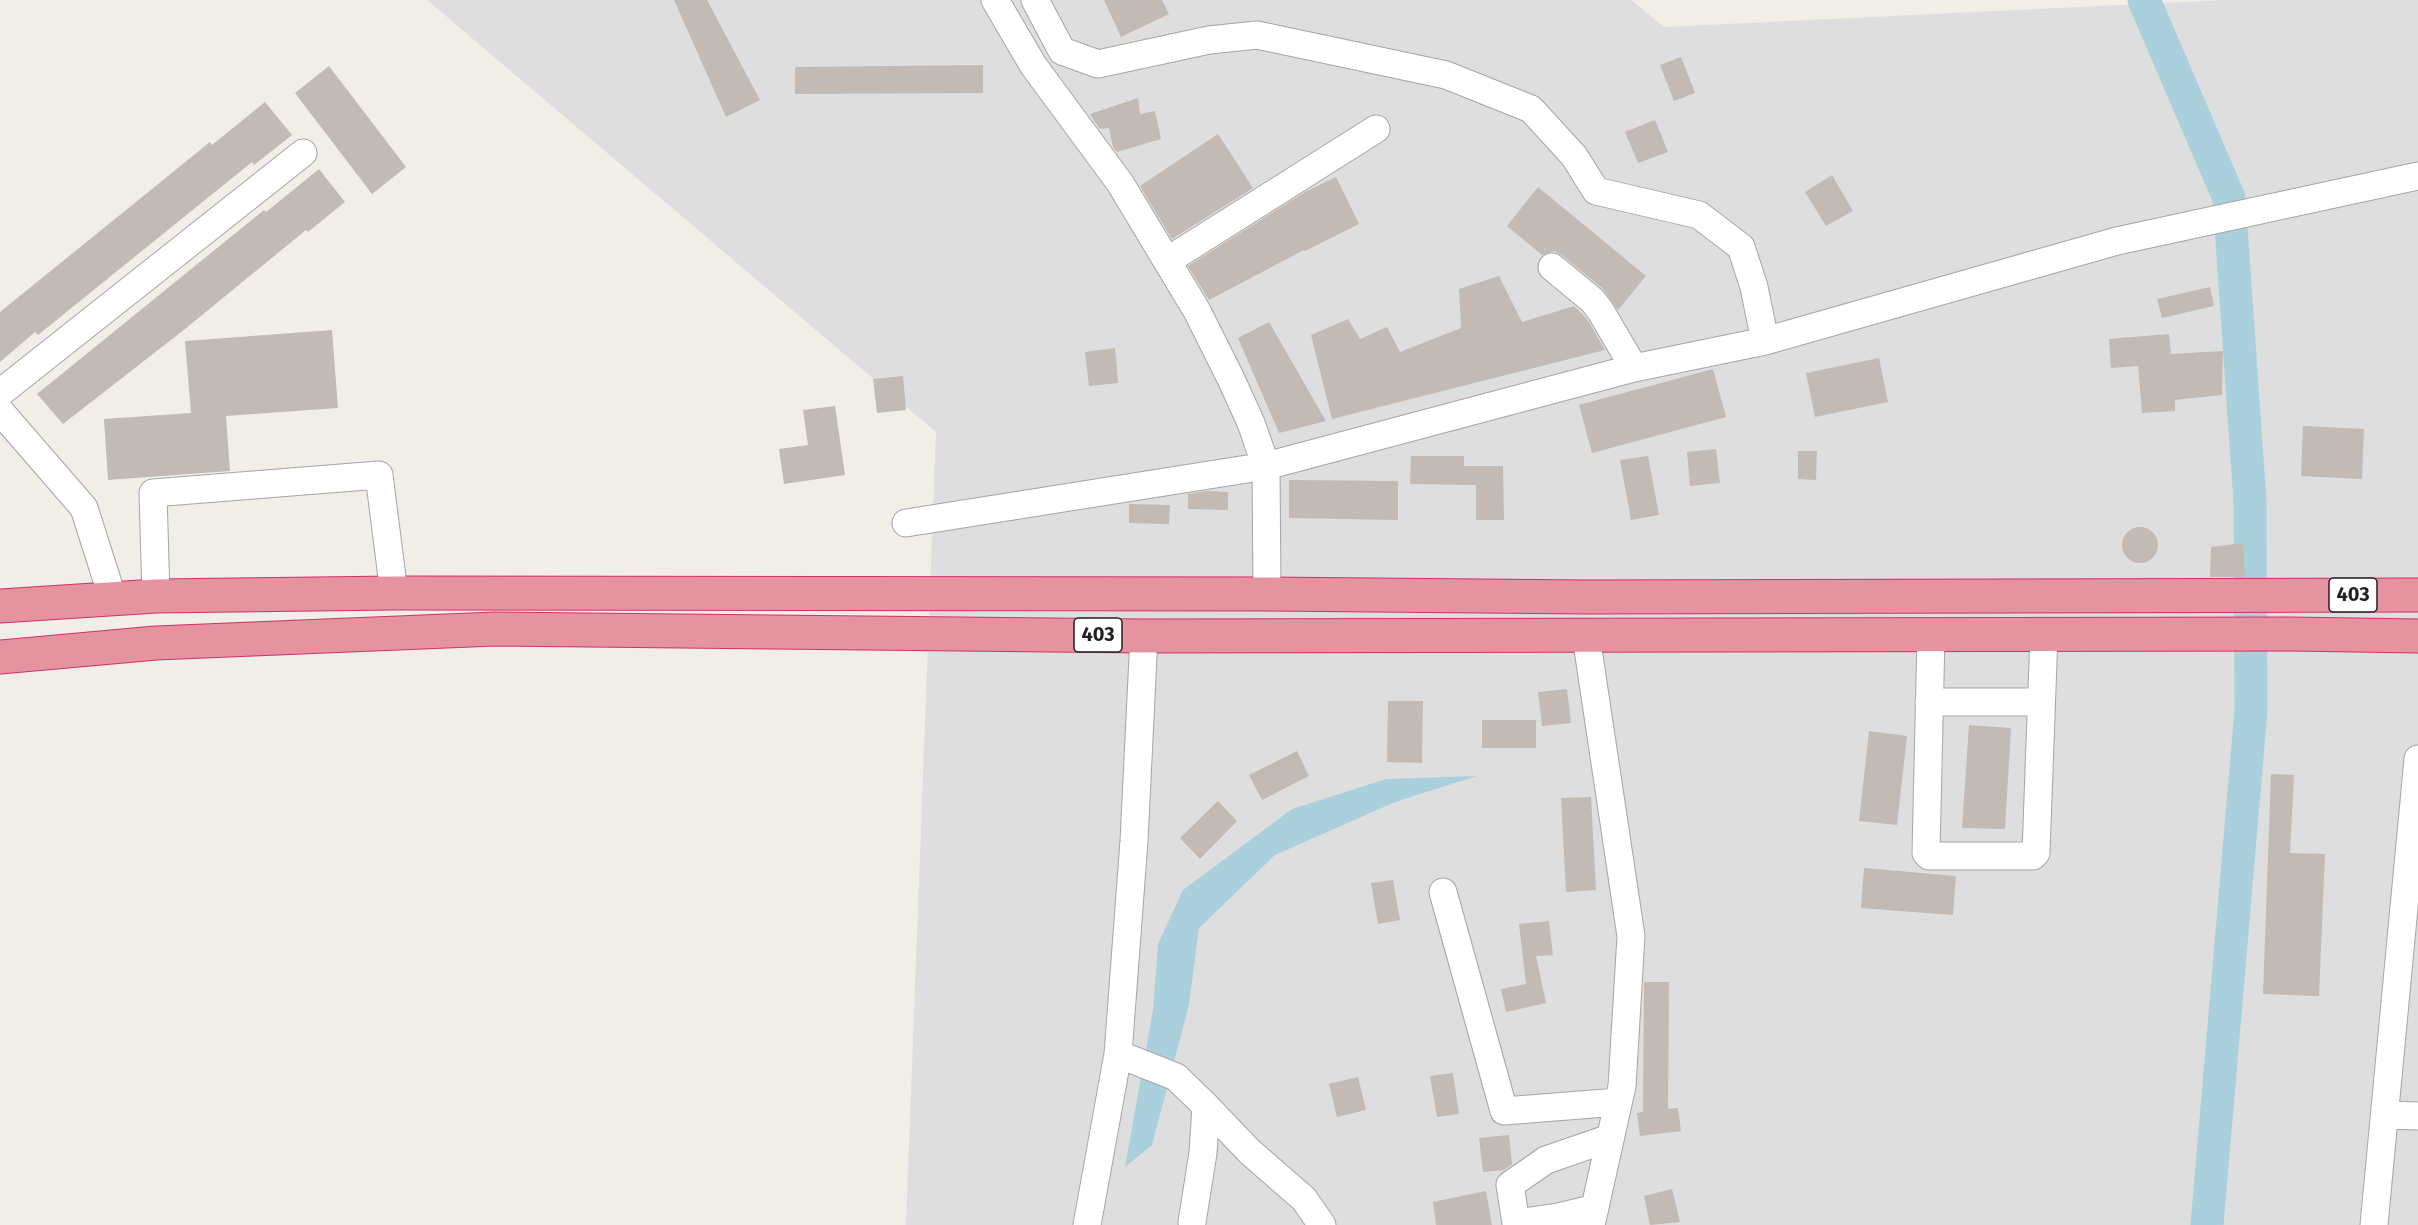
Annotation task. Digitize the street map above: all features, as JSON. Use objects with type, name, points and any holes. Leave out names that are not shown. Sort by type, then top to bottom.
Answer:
[{"type":"highway","name":"403","points":[[0,606],[156,596],[394,593],[1267,594],[1587,597],[2418,595]]},
{"type":"highway","name":"403","points":[[0,657],[156,643],[495,629],[1144,636],[2291,634],[2418,636]]},
{"type":"street","points":[[995,0],[1033,65],[1120,183],[1197,311],[1232,379],[1266,466],[1267,594]]},
{"type":"street","points":[[1035,0],[1062,51],[1098,64],[1198,42],[1257,35],[1446,75],[1531,109],[1574,156],[1596,191],[1699,215],[1741,247],[1754,287],[1765,341]]},
{"type":"street","points":[[1167,261],[1376,129]]},
{"type":"street","points":[[0,393],[303,153]]},
{"type":"street","points":[[906,523],[1266,466],[1634,368],[1765,341],[2117,241],[2418,176]]},
{"type":"street","points":[[1552,267],[1592,300],[1621,343],[1634,368]]},
{"type":"street","points":[[0,411],[84,508],[113,598]]},
{"type":"street","points":[[156,596],[153,493],[379,475],[394,593]]},
{"type":"street","points":[[1931,635],[1926,853],[1929,856],[2032,856],[2036,853],[2044,634]]},
{"type":"street","points":[[1087,1225],[1126,1058],[1144,636]]},
{"type":"street","points":[[1586,636],[1631,936],[1622,1086],[1593,1217],[1558,1217],[1516,1223],[1510,1185],[1546,1160],[1610,1138]]},
{"type":"street","points":[[1929,702],[2041,702]]},
{"type":"street","points":[[2374,1225],[2418,759]]},
{"type":"street","points":[[1443,892],[1504,1112],[1618,1102]]},
{"type":"street","points":[[1126,1058],[1176,1077],[1250,1152],[1304,1199],[1322,1225]]},
{"type":"street","points":[[1192,1222],[1203,1153],[1206,1106]]},
{"type":"street","points":[[2385,1115],[2418,1116]]},
{"type":"shaded area","points":[[427,0],[1631,0],[1664,27],[2223,0],[2418,0],[2418,1225],[906,1225],[936,432]]},
{"type":"water","points":[[1477,776],[1395,802],[1275,855],[1199,928],[1189,1005],[1152,1145],[1125,1167],[1153,1010],[1158,944],[1183,890],[1292,809],[1386,779]]},
{"type":"building","points":[[674,0],[707,0],[760,100],[726,117]]},
{"type":"building","points":[[1104,0],[1162,0],[1169,14],[1121,37]]},
{"type":"building","points":[[1681,57],[1695,93],[1674,101],[1660,65]]},
{"type":"building","points":[[983,65],[983,93],[795,94],[795,67]]},
{"type":"building","points":[[329,66],[406,167],[372,194],[295,93]]},
{"type":"building","points":[[1138,98],[1140,114],[1155,111],[1161,139],[1117,152],[1113,147],[1109,128],[1100,129],[1090,114]]},
{"type":"building","points":[[265,102],[292,135],[254,165],[252,162],[38,335],[35,332],[0,362],[0,312],[210,142],[212,145]]},
{"type":"building","points":[[1655,120],[1668,152],[1638,163],[1625,132]]},
{"type":"building","points":[[1218,134],[1253,188],[1172,239],[1140,186]]},
{"type":"building","points":[[319,169],[345,202],[308,232],[306,230],[185,329],[63,424],[37,394],[264,210],[266,212]]},
{"type":"building","points":[[1832,175],[1853,211],[1826,226],[1805,192]]},
{"type":"building","points":[[1336,177],[1359,224],[1209,300],[1188,266],[1305,192]]},
{"type":"building","points":[[1538,187],[1646,276],[1618,310],[1602,288],[1562,255],[1554,251],[1542,255],[1507,226]]},
{"type":"building","points":[[1499,276],[1522,322],[1574,306],[1587,319],[1605,350],[1332,419],[1311,335],[1348,319],[1360,339],[1387,327],[1400,352],[1461,328],[1459,289]]},
{"type":"building","points":[[2210,287],[2214,306],[2162,318],[2157,299]]},
{"type":"building","points":[[1269,322],[1326,421],[1279,433],[1238,338]]},
{"type":"building","points":[[332,330],[338,408],[226,416],[230,471],[108,480],[104,419],[191,413],[185,341]]},
{"type":"building","points":[[2169,334],[2171,354],[2223,351],[2222,395],[2175,400],[2175,411],[2142,413],[2138,366],[2111,368],[2109,339]]},
{"type":"building","points":[[1115,348],[1118,383],[1089,386],[1085,352]]},
{"type":"building","points":[[1879,358],[1888,402],[1815,417],[1806,373]]},
{"type":"building","points":[[1713,369],[1726,417],[1592,453],[1579,405]]},
{"type":"building","points":[[903,376],[906,410],[877,413],[873,379]]},
{"type":"building","points":[[835,406],[845,475],[784,484],[779,449],[808,445],[803,410]]},
{"type":"building","points":[[2303,426],[2364,429],[2362,479],[2301,476]]},
{"type":"building","points":[[1716,449],[1720,483],[1690,486],[1687,452]]},
{"type":"building","points":[[1798,451],[1817,451],[1816,480],[1798,479]]},
{"type":"building","points":[[1411,456],[1464,456],[1464,466],[1503,466],[1504,520],[1476,520],[1476,485],[1410,484]]},
{"type":"building","points":[[1648,456],[1659,515],[1631,520],[1620,460]]},
{"type":"building","points":[[1289,480],[1398,481],[1398,520],[1289,518]]},
{"type":"building","points":[[1207,491],[1228,492],[1228,510],[1188,509],[1188,494]]},
{"type":"building","points":[[1129,504],[1170,505],[1169,524],[1129,523]]},
{"type":"building","points":[[2140,527],[2153,532],[2158,545],[2153,558],[2140,563],[2127,558],[2122,545],[2127,532]]},
{"type":"building","points":[[2243,543],[2245,577],[2210,577],[2211,547]]},
{"type":"building","points":[[1567,689],[1571,723],[1542,726],[1538,692]]},
{"type":"building","points":[[1388,701],[1423,701],[1422,763],[1387,762]]},
{"type":"building","points":[[1482,720],[1536,720],[1536,748],[1482,748]]},
{"type":"building","points":[[1969,725],[2011,728],[2005,829],[1962,828]]},
{"type":"building","points":[[1869,731],[1907,736],[1897,825],[1859,821]]},
{"type":"building","points":[[1297,751],[1309,776],[1262,800],[1249,775]]},
{"type":"building","points":[[2271,774],[2294,775],[2290,853],[2325,854],[2319,996],[2263,994]]},
{"type":"building","points":[[1591,797],[1596,890],[1566,892],[1561,798]]},
{"type":"building","points":[[1218,801],[1237,821],[1200,859],[1180,838]]},
{"type":"building","points":[[1864,868],[1956,876],[1953,915],[1861,908]]},
{"type":"building","points":[[1393,880],[1400,920],[1378,924],[1371,883]]},
{"type":"building","points":[[1549,921],[1553,955],[1536,956],[1546,1003],[1506,1012],[1501,989],[1526,984],[1519,924]]},
{"type":"building","points":[[1644,982],[1669,982],[1668,1109],[1678,1108],[1681,1131],[1640,1136],[1637,1113],[1643,1112]]},
{"type":"building","points":[[1453,1073],[1459,1114],[1437,1117],[1430,1076]]},
{"type":"building","points":[[1358,1077],[1366,1110],[1337,1117],[1329,1084]]},
{"type":"building","points":[[1509,1135],[1512,1164],[1504,1170],[1483,1172],[1479,1138]]},
{"type":"building","points":[[1672,1189],[1680,1222],[1650,1225],[1644,1196]]},
{"type":"building","points":[[1486,1191],[1492,1225],[1436,1225],[1433,1202]]},
{"type":"waterway","points":[[2144,0],[2229,198],[2250,502],[2251,710],[2207,1225]]}]
